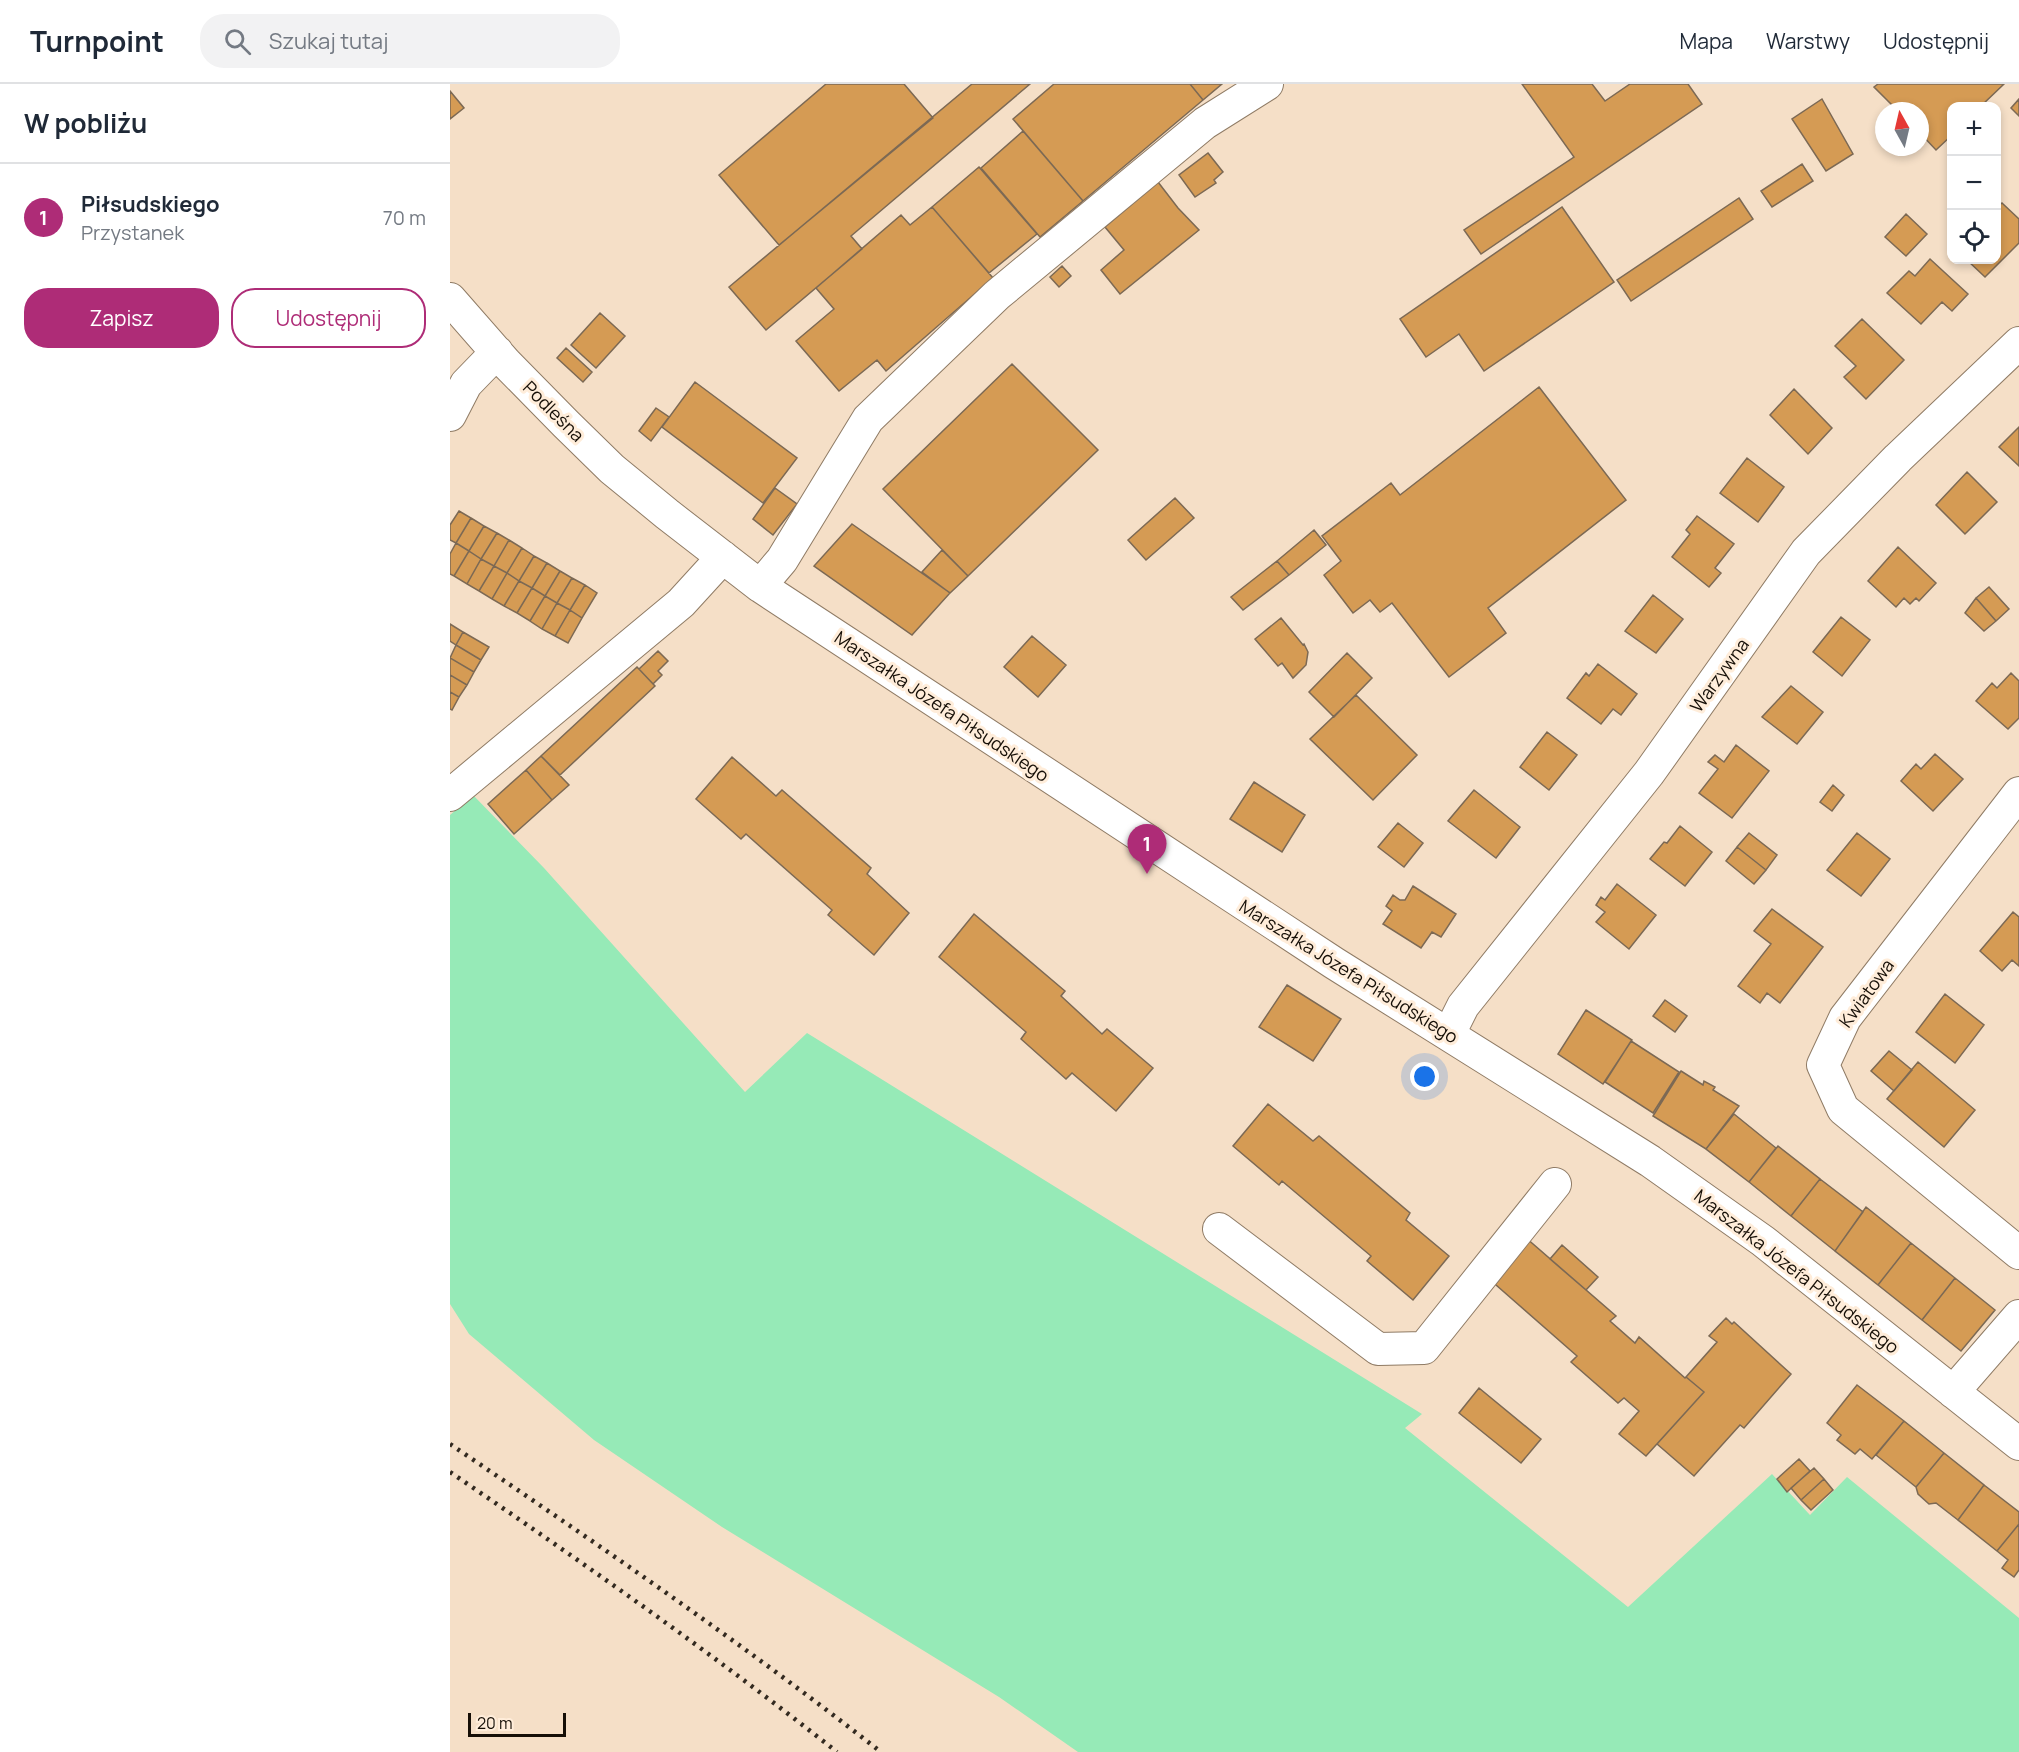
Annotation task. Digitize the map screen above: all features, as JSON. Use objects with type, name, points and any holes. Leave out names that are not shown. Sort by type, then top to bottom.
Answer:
[{"type":"street","points":[[760,586],[782,560],[868,419],[997,296],[1205,123],[1267,84]]},
{"type":"street","name":"Podleśna","points":[[450,299],[573,432],[612,469],[667,514]]},
{"type":"street","name":"Warzywna","points":[[1449,1034],[1463,1006],[1649,773],[1806,552],[1898,458],[2019,343]]},
{"type":"street","points":[[450,415],[466,384],[497,351]]},
{"type":"street","name":"Marszałka Józefa Piłsudskiego","points":[[667,514],[760,586],[1277,927],[1650,1161],[1754,1234],[2019,1444]]},
{"type":"street","points":[[450,795],[681,603],[723,557]]},
{"type":"street","name":"Kwiatowa","points":[[2019,793],[1845,1018],[1823,1065],[1843,1109],[2019,1253]]},
{"type":"street","points":[[1219,1229],[1378,1349],[1424,1348],[1555,1184]]},
{"type":"street","points":[[1953,1392],[2019,1316]]},
{"type":"green space","points":[[473,795],[544,868],[745,1092],[807,1033],[1422,1414],[1405,1428],[1628,1607],[1772,1474],[1810,1515],[1847,1477],[2019,1618],[2019,1752],[1078,1752],[999,1697],[722,1527],[594,1440],[469,1334],[450,1304],[450,815]]},
{"type":"building","points":[[826,84],[904,84],[933,118],[779,245],[719,175]]},
{"type":"building","points":[[972,84],[1030,84],[851,236],[862,249],[766,330],[729,287]]},
{"type":"building","points":[[1054,84],[1190,84],[1203,100],[1083,201],[1013,119]]},
{"type":"building","points":[[1190,84],[1222,84],[1203,100]]},
{"type":"building","points":[[1522,84],[1592,84],[1605,101],[1630,84],[1688,84],[1702,104],[1481,254],[1464,230],[1574,157]]},
{"type":"building","points":[[1878,84],[2004,84],[1985,102],[1947,102],[1947,140],[1936,150],[1929,143],[1929,102],[1889,102],[1874,87]]},
{"type":"building","points":[[450,91],[464,108],[450,119]]},
{"type":"building","points":[[1822,99],[1853,154],[1826,171],[1792,119]]},
{"type":"building","points":[[2019,99],[2019,116],[2011,108]]},
{"type":"building","points":[[1023,131],[1083,201],[1040,237],[981,168]]},
{"type":"building","points":[[1208,153],[1223,172],[1214,180],[1216,183],[1195,197],[1179,175]]},
{"type":"building","points":[[1802,164],[1813,181],[1772,207],[1761,191]]},
{"type":"building","points":[[979,167],[1037,234],[989,273],[932,207]]},
{"type":"building","points":[[1158,182],[1199,230],[1120,294],[1101,270],[1124,250],[1105,227]]},
{"type":"building","points":[[1739,198],[1753,219],[1631,301],[1617,280]]},
{"type":"building","points":[[2001,204],[2019,219],[2019,243],[2001,261],[2001,210]]},
{"type":"building","points":[[932,207],[993,278],[886,371],[877,360],[839,391],[796,341],[834,309],[816,288],[901,215],[910,225]]},
{"type":"building","points":[[1562,207],[1614,282],[1484,371],[1459,334],[1426,357],[1400,319]]},
{"type":"building","points":[[1906,214],[1927,234],[1906,256],[1885,237]]},
{"type":"building","points":[[1930,259],[1968,294],[1952,311],[1942,302],[1921,324],[1887,293],[1909,271],[1915,276]]},
{"type":"building","points":[[1971,264],[1998,264],[1985,277]]},
{"type":"building","points":[[1062,266],[1071,276],[1059,287],[1050,277]]},
{"type":"building","points":[[600,313],[625,336],[596,368],[571,345]]},
{"type":"building","points":[[1862,319],[1904,360],[1866,399],[1844,377],[1856,366],[1835,346]]},
{"type":"building","points":[[566,348],[592,372],[583,382],[557,358]]},
{"type":"building","points":[[1012,364],[1098,450],[968,576],[883,489]]},
{"type":"building","points":[[695,382],[797,458],[763,503],[662,427]]},
{"type":"building","points":[[1539,387],[1626,500],[1488,608],[1506,633],[1449,677],[1392,603],[1380,612],[1370,600],[1353,613],[1324,575],[1341,561],[1322,536],[1391,483],[1400,495]]},
{"type":"building","points":[[1794,389],[1832,428],[1808,454],[1770,415]]},
{"type":"building","points":[[656,408],[669,417],[651,441],[639,431]]},
{"type":"building","points":[[2019,427],[2019,466],[1999,447]]},
{"type":"building","points":[[1747,458],[1784,487],[1758,522],[1720,493]]},
{"type":"building","points":[[1967,472],[1997,502],[1965,534],[1936,505]]},
{"type":"building","points":[[775,488],[797,504],[773,535],[753,519]]},
{"type":"building","points":[[1175,498],[1194,518],[1146,560],[1128,540]]},
{"type":"building","points":[[459,511],[471,518],[456,543],[450,540],[450,525]]},
{"type":"building","points":[[1697,516],[1734,544],[1715,568],[1721,573],[1709,587],[1672,557],[1690,534],[1686,530]]},
{"type":"building","points":[[471,518],[484,526],[469,551],[456,543]]},
{"type":"building","points":[[852,524],[950,593],[912,635],[814,566]]},
{"type":"building","points":[[484,526],[497,533],[481,559],[469,551]]},
{"type":"building","points":[[1314,530],[1326,545],[1289,575],[1277,561]]},
{"type":"building","points":[[497,533],[509,540],[494,566],[481,559]]},
{"type":"building","points":[[509,540],[522,548],[507,573],[494,566]]},
{"type":"building","points":[[456,543],[469,551],[454,576],[450,574],[450,554]]},
{"type":"building","points":[[1898,547],[1936,583],[1919,601],[1916,598],[1910,604],[1904,598],[1896,607],[1868,581]]},
{"type":"building","points":[[522,548],[534,556],[519,581],[507,573]]},
{"type":"building","points":[[942,550],[968,576],[950,593],[922,572]]},
{"type":"building","points":[[469,551],[481,559],[467,584],[454,576]]},
{"type":"building","points":[[534,556],[547,563],[532,588],[519,581]]},
{"type":"building","points":[[481,559],[494,566],[479,591],[467,584]]},
{"type":"building","points":[[1277,561],[1289,575],[1243,610],[1231,597]]},
{"type":"building","points":[[547,563],[560,571],[545,596],[532,588]]},
{"type":"building","points":[[494,566],[507,573],[492,599],[479,591]]},
{"type":"building","points":[[560,571],[572,578],[557,603],[545,596]]},
{"type":"building","points":[[507,573],[519,581],[504,606],[492,599]]},
{"type":"building","points":[[572,578],[585,585],[570,610],[557,603]]},
{"type":"building","points":[[519,581],[532,588],[517,613],[504,606]]},
{"type":"building","points":[[585,585],[597,593],[582,618],[570,610]]},
{"type":"building","points":[[1989,587],[2009,609],[1996,621],[1976,598]]},
{"type":"building","points":[[532,588],[545,596],[530,621],[517,613]]},
{"type":"building","points":[[1653,595],[1683,619],[1656,653],[1625,631]]},
{"type":"building","points":[[545,596],[557,603],[542,629],[530,621]]},
{"type":"building","points":[[1976,598],[1996,621],[1984,631],[1965,613]]},
{"type":"building","points":[[557,603],[570,610],[555,636],[542,629]]},
{"type":"building","points":[[570,610],[582,618],[568,643],[555,636]]},
{"type":"building","points":[[1841,617],[1870,640],[1842,676],[1813,652]]},
{"type":"building","points":[[1281,618],[1304,644],[1308,652],[1306,665],[1293,678],[1282,663],[1278,666],[1255,639]]},
{"type":"building","points":[[450,624],[463,632],[456,645],[450,641]]},
{"type":"building","points":[[463,632],[489,647],[481,660],[456,645]]},
{"type":"building","points":[[1032,636],[1066,665],[1038,697],[1004,667]]},
{"type":"building","points":[[456,645],[481,660],[474,672],[450,658]]},
{"type":"building","points":[[658,651],[668,661],[658,671],[662,675],[653,684],[639,669]]},
{"type":"building","points":[[1347,653],[1372,678],[1334,717],[1309,692]]},
{"type":"building","points":[[450,658],[474,672],[467,685],[450,675]]},
{"type":"building","points":[[1598,664],[1637,694],[1621,715],[1613,709],[1601,724],[1567,698],[1586,673],[1589,676]]},
{"type":"building","points":[[637,667],[655,686],[560,775],[541,756]]},
{"type":"building","points":[[2011,673],[2019,681],[2019,718],[2008,729],[1976,701],[1992,683],[1997,688]]},
{"type":"building","points":[[450,675],[467,685],[459,697],[450,692]]},
{"type":"building","points":[[1791,686],[1823,712],[1797,744],[1762,717]]},
{"type":"building","points":[[450,692],[459,697],[452,710],[450,709]]},
{"type":"building","points":[[1356,695],[1417,755],[1373,800],[1310,739]]},
{"type":"building","points":[[1547,732],[1577,755],[1549,790],[1520,767]]},
{"type":"building","points":[[1736,745],[1769,771],[1732,818],[1699,793],[1718,769],[1708,762],[1715,755],[1724,762]]},
{"type":"building","points":[[1935,754],[1963,779],[1933,811],[1901,781],[1916,764],[1921,769]]},
{"type":"building","points":[[541,756],[569,785],[552,800],[526,770]]},
{"type":"building","points":[[732,757],[776,796],[782,790],[871,868],[867,874],[909,913],[874,955],[828,915],[832,910],[746,834],[741,839],[696,799]]},
{"type":"building","points":[[526,770],[552,800],[514,834],[488,804]]},
{"type":"building","points":[[1254,782],[1305,815],[1282,852],[1230,819]]},
{"type":"building","points":[[1833,785],[1844,795],[1832,811],[1820,802]]},
{"type":"building","points":[[1474,790],[1520,827],[1496,858],[1448,821]]},
{"type":"building","points":[[1398,823],[1423,843],[1404,867],[1378,847]]},
{"type":"building","points":[[1680,826],[1712,852],[1685,886],[1650,859],[1664,842],[1667,843]]},
{"type":"building","points":[[1749,833],[1777,855],[1766,870],[1737,847]]},
{"type":"building","points":[[1857,833],[1890,859],[1861,896],[1827,870]]},
{"type":"building","points":[[1737,847],[1766,870],[1754,884],[1726,861]]},
{"type":"building","points":[[1617,884],[1656,915],[1629,949],[1596,922],[1605,912],[1596,905],[1601,897],[1605,900]]},
{"type":"building","points":[[1413,886],[1456,914],[1441,937],[1432,932],[1421,948],[1383,924],[1392,911],[1386,906],[1393,895],[1400,900],[1405,900]]},
{"type":"building","points":[[1772,909],[1823,947],[1780,1003],[1767,993],[1760,1003],[1738,986],[1771,944],[1754,931]]},
{"type":"building","points":[[2013,912],[2019,917],[2019,966],[2012,960],[2002,971],[1980,951]]},
{"type":"building","points":[[974,914],[1065,991],[1061,996],[1102,1034],[1107,1029],[1153,1068],[1116,1111],[1072,1073],[1066,1079],[1021,1039],[1026,1032],[939,957]]},
{"type":"building","points":[[1287,985],[1341,1019],[1313,1061],[1259,1027]]},
{"type":"building","points":[[1945,994],[1984,1025],[1955,1063],[1916,1032]]},
{"type":"building","points":[[1665,1000],[1687,1016],[1675,1032],[1653,1016]]},
{"type":"building","points":[[1586,1010],[1632,1040],[1603,1084],[1558,1054]]},
{"type":"building","points":[[1631,1041],[1679,1072],[1653,1113],[1605,1082]]},
{"type":"building","points":[[1889,1051],[1912,1070],[1894,1091],[1871,1071]]},
{"type":"building","points":[[1918,1062],[1975,1110],[1944,1147],[1887,1099]]},
{"type":"building","points":[[1681,1071],[1703,1085],[1704,1081],[1715,1087],[1713,1090],[1739,1106],[1706,1149],[1653,1116]]},
{"type":"building","points":[[1268,1104],[1313,1141],[1319,1136],[1410,1213],[1406,1220],[1449,1256],[1413,1300],[1367,1261],[1371,1256],[1282,1181],[1279,1185],[1233,1146]]},
{"type":"building","points":[[1734,1114],[1776,1148],[1749,1182],[1706,1149]]},
{"type":"building","points":[[1778,1146],[1820,1179],[1791,1216],[1749,1182]]},
{"type":"building","points":[[1820,1179],[1863,1212],[1835,1251],[1791,1216]]},
{"type":"building","points":[[1866,1207],[1911,1243],[1878,1285],[1835,1251]]},
{"type":"building","points":[[1525,1237],[1616,1316],[1610,1321],[1635,1343],[1639,1337],[1704,1392],[1646,1456],[1619,1434],[1639,1411],[1624,1398],[1618,1403],[1571,1362],[1577,1356],[1488,1278]]},
{"type":"building","points":[[1911,1243],[1955,1278],[1922,1320],[1878,1285]]},
{"type":"building","points":[[1562,1245],[1598,1277],[1586,1290],[1550,1259]]},
{"type":"building","points":[[1955,1278],[1995,1310],[1961,1351],[1922,1320]]},
{"type":"building","points":[[1726,1318],[1732,1324],[1734,1322],[1791,1374],[1744,1428],[1740,1425],[1694,1476],[1657,1444],[1704,1392],[1686,1377],[1717,1342],[1709,1336]]},
{"type":"building","points":[[1857,1385],[1904,1421],[1872,1459],[1860,1449],[1855,1454],[1837,1440],[1841,1435],[1827,1423]]},
{"type":"building","points":[[1479,1388],[1541,1439],[1521,1463],[1459,1413]]},
{"type":"building","points":[[1904,1421],[1944,1453],[1916,1487],[1876,1455]]},
{"type":"building","points":[[1944,1453],[1984,1485],[1958,1520],[1936,1503],[1929,1504],[1918,1494],[1916,1487]]},
{"type":"building","points":[[1799,1459],[1810,1471],[1787,1492],[1777,1479]]},
{"type":"building","points":[[1814,1468],[1824,1479],[1801,1500],[1791,1488]]},
{"type":"building","points":[[1824,1479],[1833,1490],[1811,1510],[1801,1500]]},
{"type":"building","points":[[1984,1485],[2019,1512],[2019,1524],[1997,1551],[1958,1520]]},
{"type":"building","points":[[2019,1524],[2019,1570],[2014,1577],[2002,1568],[2008,1560],[1997,1551]]},
{"type":"railway","points":[[450,1444],[722,1633],[881,1752]]},
{"type":"railway","points":[[450,1472],[646,1609],[837,1752]]},
{"type":"place","name":"Piłsudskiego","points":[[1147,874]]}]
